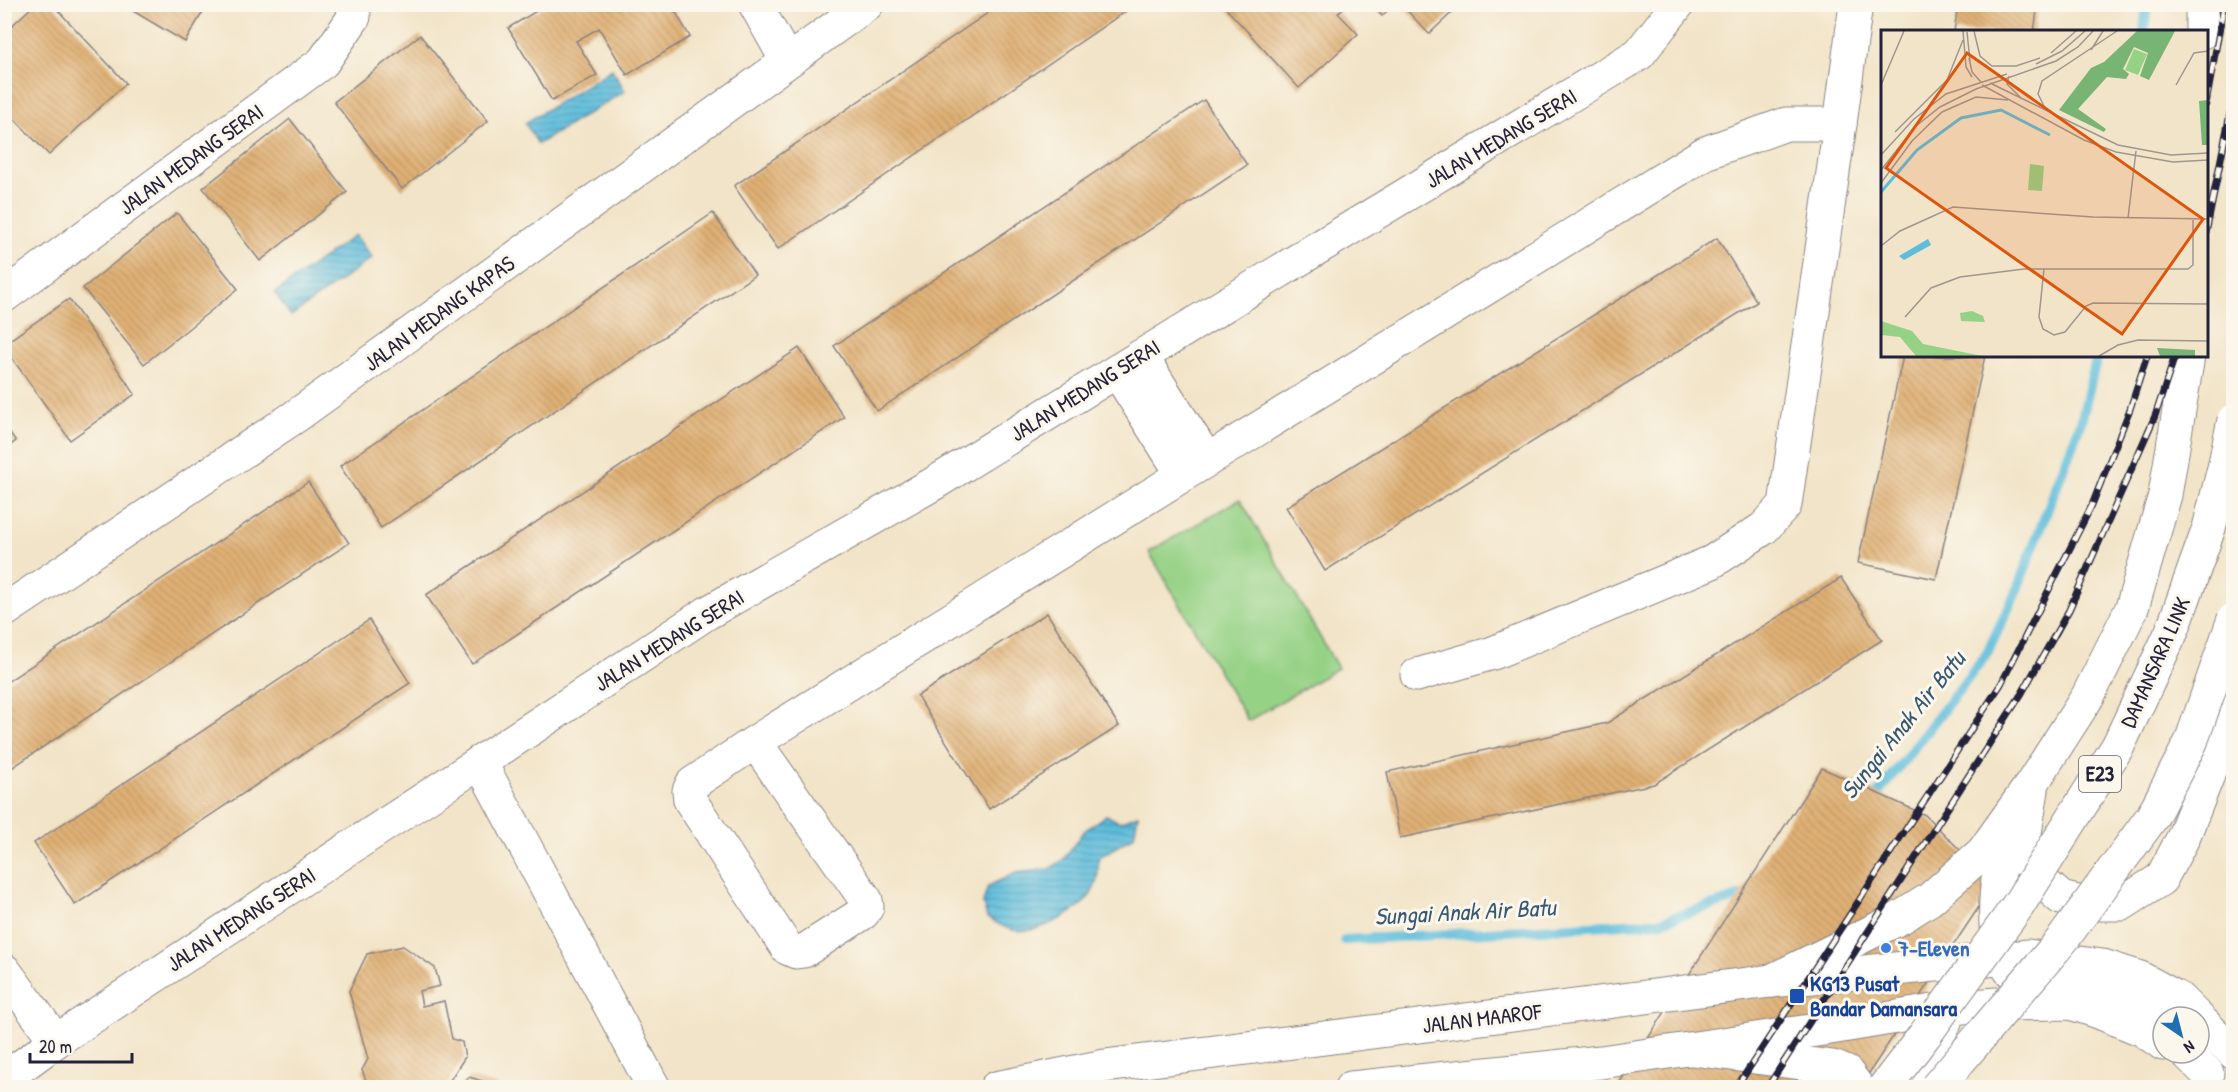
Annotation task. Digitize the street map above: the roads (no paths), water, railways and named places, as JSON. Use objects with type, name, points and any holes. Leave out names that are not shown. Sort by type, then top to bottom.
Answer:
[{"type":"main road","name":"JALAN MEDANG SERAI","points":[[4,296],[323,62],[354,16],[353,4]]},
{"type":"main road","points":[[755,4],[787,61]]},
{"type":"main road","name":"JALAN MEDANG KAPAS","points":[[4,611],[296,416],[867,4]]},
{"type":"main road","name":"JALAN MEDANG SERAI","points":[[4,1079],[56,1041],[707,613],[933,484],[1639,54],[1678,4]]},
{"type":"main road","points":[[1417,675],[1493,652],[1712,562],[1764,528],[1785,505],[1856,4]]},
{"type":"main road","points":[[2202,4],[2202,30]]},
{"type":"main road","points":[[755,742],[866,900],[867,907],[863,913],[804,951],[796,952],[787,948],[690,800],[689,792],[692,784],[755,742],[1705,153],[1786,124],[1840,124]]},
{"type":"main road","points":[[1771,981],[1900,918],[1930,899],[1983,852],[2033,782],[2088,696],[2132,608],[2165,495],[2188,357]]},
{"type":"main road","points":[[1138,358],[1205,462]]},
{"type":"main road","points":[[1138,358],[1205,462]]},
{"type":"main road","name":"DAMANSARA LINK","points":[[1884,1088],[2019,904],[2118,747],[2180,610],[2209,528],[2234,420]]},
{"type":"main road","points":[[1936,1088],[2063,939],[2152,817],[2191,742],[2234,619]]},
{"type":"main road","points":[[2033,782],[2024,839],[2031,866],[2045,884],[2061,898],[2087,904],[2122,904],[2161,879],[2184,838],[2208,776],[2234,696]]},
{"type":"main road","points":[[480,762],[654,1088]]},
{"type":"main road","points":[[2033,782],[2001,867],[1998,882],[1996,916],[2003,959],[2009,969],[2023,978],[2091,983],[2121,995],[2151,1017]]},
{"type":"main road","points":[[1912,1088],[1952,1008],[1998,882]]},
{"type":"main road","name":"JALAN MAAROF","points":[[996,1088],[1117,1065],[1771,981],[2028,956],[2103,966],[2140,978],[2179,999],[2185,1005]]},
{"type":"main road","points":[[4,970],[56,1041]]},
{"type":"main road","points":[[1359,1086],[1601,1062],[1952,1008],[1997,1004],[2071,1003],[2143,1030],[2151,1036]]},
{"type":"main road","name":"JALAN MAAROF","points":[[2211,1031],[2234,1053]]},
{"type":"main road","points":[[1692,1049],[1833,1067],[1847,1073],[1858,1088]]},
{"type":"main road","points":[[1359,1086],[1404,1088]]},
{"type":"water","points":[[612,69],[625,91],[538,144],[525,123]]},
{"type":"water","points":[[355,235],[372,258],[291,316],[275,293]]},
{"type":"water","points":[[1106,815],[1119,822],[1138,815],[1134,836],[1098,858],[1097,881],[1091,894],[1077,908],[1056,921],[1022,931],[1013,930],[987,918],[983,903],[988,886],[1016,873],[1050,869],[1064,859],[1083,832]]},
{"type":"waterway","name":"Sungai Anak Air Batu","points":[[2144,30],[2147,4]]},
{"type":"waterway","name":"Sungai Anak Air Batu","points":[[1870,804],[1986,655],[2016,592],[2081,422],[2097,357]]},
{"type":"waterway","name":"Sungai Anak Air Batu","points":[[1345,940],[1659,922],[1751,893]]},
{"type":"railway","points":[[2208,93],[2224,4]]},
{"type":"railway","points":[[2208,223],[2234,94]]},
{"type":"railway","points":[[1736,1088],[2001,684],[2092,505],[2130,409],[2147,357]]},
{"type":"railway","points":[[1767,1088],[2022,693],[2069,610],[2155,416],[2175,357]]},
{"type":"place","name":"7-Eleven","points":[[1886,948]]},
{"type":"place","name":"KG13 Pusat Bandar Damansara","points":[[1797,996]]}]
